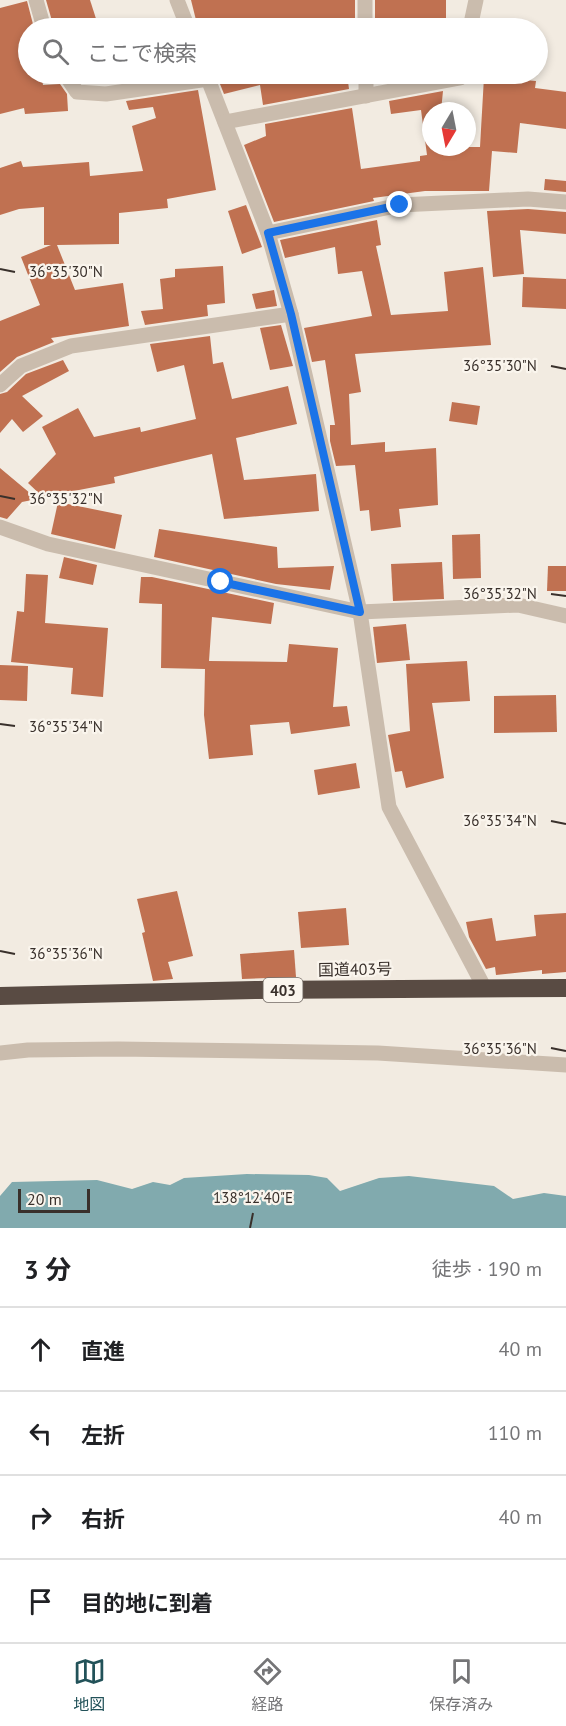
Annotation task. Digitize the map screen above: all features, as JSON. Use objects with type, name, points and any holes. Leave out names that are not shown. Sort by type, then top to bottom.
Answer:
[{"type":"highway","name":"国道403号","points":[[0,996],[484,987],[566,988]]},
{"type":"street","points":[[36,0],[41,18]]},
{"type":"street","points":[[177,0],[184,18]]},
{"type":"street","points":[[365,0],[365,18]]},
{"type":"street","points":[[472,18],[476,0]]},
{"type":"street","points":[[72,84],[77,92],[106,94],[162,84]]},
{"type":"street","points":[[210,84],[268,233],[291,314],[360,612],[389,807],[484,987]]},
{"type":"street","points":[[366,84],[366,96]]},
{"type":"street","points":[[225,122],[429,84]]},
{"type":"street","points":[[268,233],[400,205],[528,199],[566,202]]},
{"type":"street","points":[[0,385],[21,366],[71,346],[291,314]]},
{"type":"street","points":[[0,527],[48,544],[360,612],[518,605],[566,616]]},
{"type":"street","points":[[0,1053],[28,1050],[118,1049],[378,1053],[566,1065]]},
{"type":"water","points":[[247,1174],[309,1175],[327,1178],[340,1191],[379,1178],[409,1176],[494,1186],[513,1199],[544,1193],[566,1196],[566,1228],[0,1228],[0,1196],[12,1182],[97,1180],[132,1189],[153,1182],[170,1185],[184,1178]]},
{"type":"building","points":[[46,0],[90,0],[96,18],[51,18]]},
{"type":"building","points":[[191,0],[355,0],[355,18],[196,18]]},
{"type":"building","points":[[375,0],[446,0],[446,18],[375,18]]},
{"type":"building","points":[[27,1],[31,18],[18,18],[18,84],[60,84],[67,94],[68,111],[25,114],[24,108],[0,114],[0,8]]},
{"type":"building","points":[[220,84],[348,84],[349,89],[263,105],[260,85],[224,94]]},
{"type":"building","points":[[484,84],[536,84],[535,88],[566,92],[566,129],[520,123],[517,153],[492,151],[489,191],[425,191],[373,198],[374,201],[274,222],[244,145],[266,136],[265,124],[352,108],[361,169],[420,161],[422,156],[476,156],[476,147],[480,147]]},
{"type":"building","points":[[198,90],[216,190],[167,199],[168,208],[119,213],[119,244],[57,245],[75,290],[123,283],[129,326],[51,338],[54,342],[17,357],[0,372],[0,321],[40,305],[21,257],[51,245],[44,245],[44,207],[19,209],[0,215],[0,168],[21,161],[23,167],[89,162],[90,176],[143,171],[132,126],[156,118],[153,107],[129,110],[126,101]]},
{"type":"building","points":[[443,91],[442,102],[422,102],[422,118],[421,110],[391,114],[389,101]]},
{"type":"building","points":[[545,179],[566,181],[566,192],[544,190]]},
{"type":"building","points":[[246,205],[262,247],[242,254],[228,211]]},
{"type":"building","points":[[528,209],[566,212],[566,234],[520,230],[524,274],[493,277],[487,211]]},
{"type":"building","points":[[377,220],[381,245],[376,246],[391,315],[448,311],[444,272],[483,267],[491,345],[355,354],[361,392],[349,394],[351,445],[385,442],[385,452],[436,448],[438,505],[399,509],[401,527],[371,531],[369,510],[360,511],[355,465],[336,466],[330,441],[330,425],[335,425],[325,360],[312,362],[304,328],[372,316],[362,271],[338,274],[335,247],[285,258],[280,240]]},
{"type":"building","points":[[223,266],[225,303],[207,305],[208,316],[145,325],[141,311],[163,309],[160,279],[175,277],[175,269]]},
{"type":"building","points":[[523,277],[566,279],[566,309],[522,307]]},
{"type":"building","points":[[274,290],[277,306],[256,309],[252,294]]},
{"type":"building","points":[[281,325],[293,366],[270,370],[260,328]]},
{"type":"building","points":[[210,336],[213,364],[223,362],[232,399],[288,386],[297,424],[236,438],[244,480],[316,474],[319,511],[224,519],[212,454],[114,477],[115,483],[43,497],[28,483],[56,454],[42,427],[78,408],[94,437],[140,427],[141,432],[196,419],[184,365],[157,372],[150,344]]},
{"type":"building","points":[[63,360],[69,371],[22,396],[43,416],[23,432],[12,419],[0,433],[0,394],[7,392],[26,374]]},
{"type":"building","points":[[452,402],[480,406],[477,425],[449,421]]},
{"type":"building","points":[[0,468],[37,499],[22,502],[7,519],[0,517]]},
{"type":"building","points":[[58,502],[122,515],[115,549],[51,534]]},
{"type":"building","points":[[159,529],[277,547],[278,568],[334,566],[330,590],[276,584],[154,557]]},
{"type":"building","points":[[480,534],[481,578],[453,579],[452,535]]},
{"type":"building","points":[[64,557],[97,565],[93,585],[59,578]]},
{"type":"building","points":[[442,562],[444,599],[393,601],[391,564]]},
{"type":"building","points":[[548,566],[566,566],[566,591],[547,591]]},
{"type":"building","points":[[26,574],[48,575],[45,623],[108,628],[103,697],[71,694],[73,668],[11,662],[17,611],[24,612]]},
{"type":"building","points":[[141,577],[152,577],[274,603],[271,624],[212,617],[209,661],[287,662],[289,644],[338,648],[333,707],[347,706],[350,726],[291,734],[289,722],[250,725],[253,755],[209,759],[204,715],[205,669],[161,668],[162,604],[139,603]]},
{"type":"building","points":[[406,624],[410,660],[377,663],[373,627]]},
{"type":"building","points":[[467,661],[470,701],[432,703],[444,778],[406,788],[402,771],[395,772],[388,735],[410,731],[406,664]]},
{"type":"building","points":[[0,665],[28,666],[27,701],[0,700]]},
{"type":"building","points":[[556,695],[557,732],[494,733],[494,696]]},
{"type":"building","points":[[356,763],[360,788],[318,795],[314,770]]},
{"type":"building","points":[[177,891],[193,956],[168,962],[173,979],[153,981],[137,899]]},
{"type":"building","points":[[346,908],[349,945],[301,948],[298,912]]},
{"type":"building","points":[[566,913],[566,972],[542,974],[542,970],[496,975],[495,967],[486,969],[469,937],[466,922],[492,918],[496,941],[536,936],[534,915]]},
{"type":"building","points":[[294,950],[296,977],[242,979],[240,954]]},
{"type":"route","points":[[221,582],[360,612],[291,314],[268,233],[400,205]]}]
